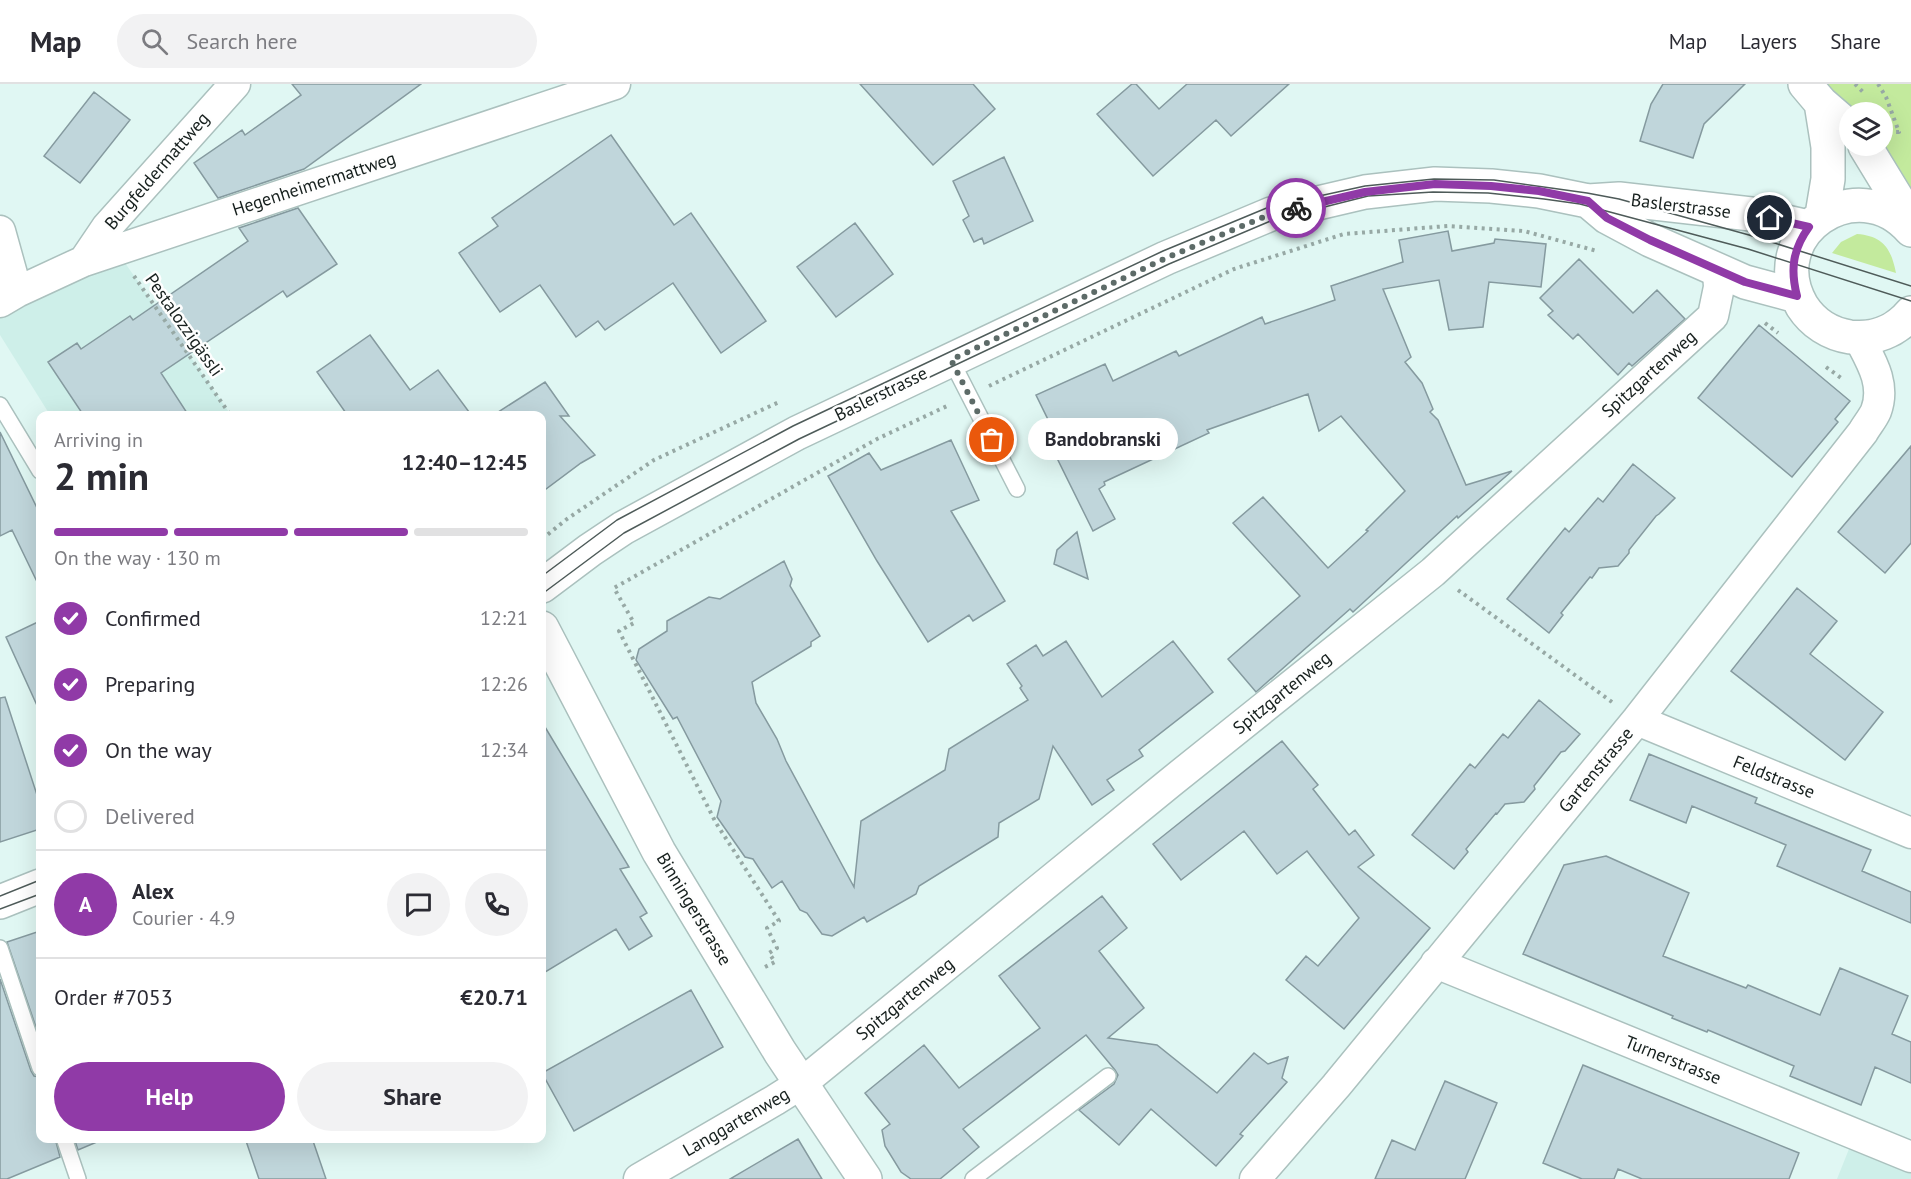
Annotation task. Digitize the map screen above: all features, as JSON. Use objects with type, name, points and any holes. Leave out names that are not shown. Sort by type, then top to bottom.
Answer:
[{"type":"street","name":"Burgfeldermattweg","points":[[84,261],[107,227],[235,84]]},
{"type":"street","name":"Hegenheimermattweg","points":[[8,297],[84,261],[615,84]]},
{"type":"street","points":[[1813,93],[1839,118]]},
{"type":"street","points":[[1813,93],[1828,147],[1828,179],[1816,221]]},
{"type":"street","points":[[1884,156],[1904,210],[1907,226]]},
{"type":"street","name":"Baslerstrasse","points":[[546,583],[623,528],[797,434],[1166,258],[1271,214],[1365,192],[1435,184],[1491,186],[1539,191],[1588,201],[1619,199],[1816,221]]},
{"type":"street","name":"Baslerstrasse","points":[[1588,201],[1607,218],[1650,240],[1745,282],[1797,296]]},
{"type":"street","points":[[1907,226],[1885,210],[1864,205],[1842,207],[1816,221],[1801,237],[1794,256],[1792,280],[1797,296],[1807,313],[1821,327],[1840,335],[1869,336],[1911,342]]},
{"type":"street","points":[[0,231],[8,297]]},
{"type":"street","name":"Spitzgartenweg","points":[[802,1083],[1433,572],[1713,316],[1719,286],[1718,270]]},
{"type":"street","points":[[1869,336],[1897,327],[1911,313]]},
{"type":"street","name":"Gartenstrasse","points":[[1255,1179],[1336,1086],[1637,720],[1863,432],[1876,411],[1880,386],[1869,336]]},
{"type":"street","name":"Binningerstrasse","points":[[546,636],[659,852],[780,1052],[866,1179]]},
{"type":"street","name":"Feldstrasse","points":[[1637,720],[1911,833]]},
{"type":"street","points":[[0,902],[36,888]]},
{"type":"street","name":"Turnerstrasse","points":[[1436,963],[1911,1157]]},
{"type":"street","name":"Langgartenweg","points":[[639,1179],[775,1101],[802,1083]]},
{"type":"lane","points":[[951,360],[1017,489]]},
{"type":"lane","points":[[0,405],[36,464]]},
{"type":"lane","points":[[0,948],[36,1056]]},
{"type":"lane","points":[[973,1179],[1108,1076]]},
{"type":"lane","points":[[66,1143],[78,1179]]},
{"type":"path","points":[[1878,84],[1889,102]]},
{"type":"path","points":[[1893,114],[1899,132],[1893,134]]},
{"type":"path","points":[[759,969],[775,962],[770,952],[777,948],[766,928],[779,921],[716,823],[619,631],[634,623],[614,588],[877,439],[1234,269],[1344,234],[1448,226],[1524,231],[1600,252]]},
{"type":"path","name":"Pestalozzigässli","points":[[116,250],[228,411]]},
{"type":"path","points":[[1433,572],[1637,720]]},
{"type":"shaded area","points":[[116,250],[228,411],[48,411],[0,335],[0,303]]},
{"type":"shaded area","points":[[1855,1134],[1911,1157],[1911,1179],[1837,1179]]},
{"type":"green space","points":[[1805,84],[1911,84],[1911,225],[1886,156],[1893,156],[1893,102],[1839,102],[1839,105]]},
{"type":"green space","points":[[1857,234],[1873,237],[1884,245],[1896,273],[1832,253],[1841,242]]},
{"type":"building","points":[[292,84],[421,84],[304,169],[218,198],[194,163],[242,130],[245,135],[301,95]]},
{"type":"building","points":[[860,84],[973,84],[995,109],[933,165]]},
{"type":"building","points":[[1132,84],[1136,84],[1159,109],[1187,84],[1289,84],[1231,136],[1216,120],[1153,176],[1097,114]]},
{"type":"building","points":[[1663,84],[1745,84],[1704,124],[1693,158],[1640,141],[1651,104]]},
{"type":"building","points":[[94,92],[130,120],[80,183],[44,156]]},
{"type":"building","points":[[611,135],[674,225],[691,213],[766,321],[721,353],[673,283],[605,330],[598,321],[576,337],[540,285],[500,312],[459,253],[498,226],[492,218]]},
{"type":"building","points":[[1004,157],[1033,221],[984,244],[982,238],[974,242],[963,220],[969,216],[953,181]]},
{"type":"building","points":[[298,208],[337,264],[287,297],[283,291],[161,373],[186,411],[81,411],[48,362],[77,343],[81,349],[130,316],[133,320],[248,241],[239,228]]},
{"type":"building","points":[[855,223],[893,274],[836,317],[797,267]]},
{"type":"building","points":[[1448,231],[1452,251],[1494,243],[1495,239],[1546,244],[1541,287],[1489,282],[1483,327],[1449,330],[1439,280],[1383,289],[1411,357],[1405,362],[1422,383],[1433,409],[1430,412],[1438,420],[1466,485],[1512,471],[1458,518],[1457,516],[1353,612],[1350,609],[1256,692],[1228,659],[1300,596],[1233,523],[1263,497],[1328,568],[1368,531],[1366,530],[1405,491],[1341,416],[1319,431],[1308,394],[1207,430],[1209,433],[1104,482],[1105,485],[1099,489],[1115,519],[1093,531],[1052,448],[1060,444],[1036,395],[1105,364],[1113,381],[1176,351],[1179,356],[1262,317],[1265,324],[1335,300],[1331,286],[1403,262],[1399,240]]},
{"type":"building","points":[[1579,259],[1633,313],[1657,290],[1685,319],[1632,366],[1629,363],[1618,375],[1578,334],[1573,339],[1548,315],[1553,311],[1540,298]]},
{"type":"building","points":[[1759,325],[1850,401],[1835,419],[1838,422],[1792,477],[1698,398]]},
{"type":"building","points":[[370,335],[410,390],[438,370],[468,411],[344,411],[317,372]]},
{"type":"building","points":[[545,382],[569,416],[560,416],[595,455],[546,489],[546,411],[500,411]]},
{"type":"building","points":[[0,432],[36,506],[36,580],[12,530],[0,536]]},
{"type":"building","points":[[951,440],[979,500],[951,511],[1005,601],[973,621],[969,615],[928,642],[877,561],[828,476],[869,453],[881,470]]},
{"type":"building","points":[[1911,446],[1911,543],[1885,573],[1838,532]]},
{"type":"building","points":[[1633,464],[1675,498],[1656,516],[1618,566],[1599,568],[1592,578],[1590,577],[1561,613],[1563,615],[1549,633],[1507,599],[1565,528],[1569,532],[1598,498],[1603,502]]},
{"type":"building","points":[[1077,532],[1088,579],[1054,564],[1057,550]]},
{"type":"building","points":[[784,561],[792,579],[790,586],[820,636],[811,642],[811,646],[752,682],[756,703],[854,887],[861,821],[945,770],[949,749],[1028,700],[1020,688],[1022,686],[1007,664],[1036,645],[1043,656],[1066,641],[1102,697],[1173,641],[1213,692],[1139,750],[1143,756],[1107,780],[1114,790],[1092,805],[1053,746],[1039,799],[999,823],[998,837],[919,886],[916,894],[867,922],[864,917],[832,936],[822,934],[807,913],[800,910],[782,881],[772,888],[753,859],[745,857],[717,817],[721,801],[677,717],[673,719],[636,660],[639,649],[667,631],[667,621],[709,597],[720,599]]},
{"type":"building","points":[[1797,588],[1837,621],[1810,654],[1883,712],[1845,760],[1731,671]]},
{"type":"building","points":[[36,623],[36,703],[6,637]]},
{"type":"building","points":[[5,697],[36,792],[36,830],[0,842],[0,698]]},
{"type":"building","points":[[1539,700],[1580,734],[1565,751],[1561,752],[1524,802],[1505,804],[1496,813],[1466,849],[1468,852],[1454,869],[1412,835],[1470,764],[1475,768],[1503,734],[1508,738]]},
{"type":"building","points":[[546,729],[629,867],[620,869],[647,913],[640,917],[652,936],[629,950],[616,929],[546,972]]},
{"type":"building","points":[[1282,741],[1318,785],[1313,789],[1349,835],[1355,830],[1374,855],[1358,867],[1430,928],[1344,1029],[1286,980],[1306,956],[1318,966],[1359,918],[1307,851],[1277,874],[1244,831],[1181,880],[1153,844]]},
{"type":"building","points":[[1649,754],[1757,798],[1755,803],[1871,850],[1862,871],[1911,892],[1911,923],[1777,866],[1786,845],[1692,806],[1686,823],[1630,800]]},
{"type":"building","points":[[1606,856],[1689,893],[1663,956],[1746,988],[1748,985],[1820,1015],[1840,968],[1908,996],[1892,1034],[1911,1042],[1911,1083],[1875,1067],[1861,1105],[1790,1076],[1794,1066],[1708,1030],[1707,1032],[1672,1018],[1673,1016],[1523,954],[1564,865]]},
{"type":"building","points":[[1102,896],[1127,928],[1099,951],[1144,1008],[1108,1038],[1157,1045],[1217,1093],[1254,1053],[1268,1064],[1288,1057],[1282,1078],[1287,1082],[1240,1134],[1243,1136],[1216,1166],[1151,1109],[1119,1145],[1079,1110],[1114,1084],[1118,1075],[1086,1035],[963,1129],[979,1147],[940,1179],[911,1179],[901,1172],[885,1146],[882,1130],[890,1124],[865,1093],[924,1045],[959,1088],[1040,1028],[999,976]]},
{"type":"building","points":[[36,932],[36,1027],[7,942]]},
{"type":"building","points":[[0,979],[31,1071],[36,1076],[36,1143],[56,1143],[60,1157],[7,1179],[0,1179]]},
{"type":"building","points":[[691,990],[723,1047],[574,1131],[546,1080],[546,1071]]},
{"type":"building","points":[[1583,1065],[1799,1153],[1789,1179],[1642,1179],[1618,1169],[1614,1179],[1582,1179],[1543,1163]]},
{"type":"building","points":[[1445,1081],[1497,1103],[1465,1179],[1375,1179],[1392,1140],[1415,1150]]},
{"type":"building","points":[[798,1139],[822,1179],[730,1179]]},
{"type":"building","points":[[76,1143],[95,1143],[78,1150]]},
{"type":"building","points":[[247,1143],[314,1143],[326,1179],[259,1179]]},
{"type":"tram line","points":[[546,573],[617,520],[793,426],[1163,251],[1269,207],[1365,186],[1434,179],[1494,180],[1587,193],[1619,199],[1749,235],[1911,286]]},
{"type":"tram line","points":[[546,591],[624,533],[799,439],[1169,264],[1273,220],[1368,196],[1433,192],[1488,193],[1580,204],[1748,249],[1911,301]]},
{"type":"tram line","points":[[0,896],[36,882]]},
{"type":"tram line","points":[[0,909],[36,896]]},
{"type":"way so far","points":[[992,440],[951,360],[1166,258],[1271,214],[1296,208]]},
{"type":"place","name":"Bandobranski","points":[[992,440]]},
{"type":"route","points":[[1296,208],[1365,192],[1435,184],[1539,191],[1588,201],[1607,218],[1650,240],[1745,282],[1797,296],[1792,280],[1792,263],[1801,237],[1809,227],[1770,218]]}]
